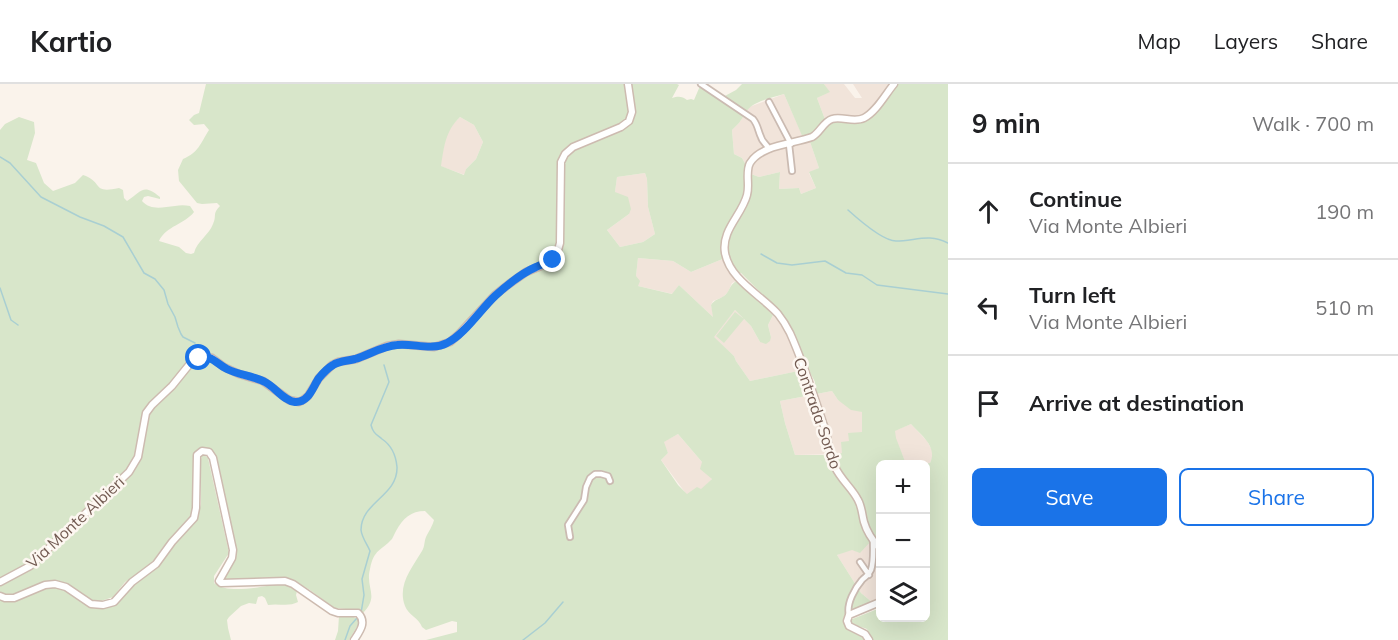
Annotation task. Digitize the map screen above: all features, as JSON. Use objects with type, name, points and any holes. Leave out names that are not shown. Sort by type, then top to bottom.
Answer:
[{"type":"street","name":"Via Monte Albieri","points":[[0,582],[30,566],[129,472],[138,457],[146,413],[193,360],[212,358],[224,368],[263,381],[289,400],[299,402],[308,396],[319,378],[338,362],[356,359],[387,346],[399,344],[434,346],[450,342],[495,295],[526,272],[553,260],[558,253],[561,162],[565,154],[573,147],[621,127],[629,121],[633,112],[628,84]]},
{"type":"street","points":[[701,84],[757,122],[761,140],[769,149],[811,137],[835,118],[854,120],[865,117],[894,84]]},
{"type":"street","points":[[769,102],[790,144],[792,171]]},
{"type":"street","name":"Contrada Sordo","points":[[769,149],[758,155],[749,165],[747,196],[725,237],[726,259],[735,274],[778,314],[789,331],[813,389],[835,467],[843,482],[858,499],[864,523],[876,544]]},
{"type":"street","points":[[0,596],[14,598],[45,585],[55,584],[66,587],[92,604],[103,605],[114,602],[132,582],[156,564],[194,518],[197,455],[202,451],[209,452],[213,458],[233,550],[232,558],[219,581],[221,583],[285,581],[293,584],[332,611],[358,613],[363,623],[354,640]]},
{"type":"street","points":[[570,537],[568,525],[584,500],[590,478],[601,474],[608,476],[610,481]]},
{"type":"street","points":[[869,640],[864,634],[849,626],[847,621],[849,604],[862,580],[869,575],[872,569],[873,541]]},
{"type":"street","points":[[860,562],[869,575]]},
{"type":"street","points":[[849,615],[876,604]]},
{"type":"shaded area","points":[[824,84],[844,84],[855,98],[862,98],[853,84],[890,84],[894,88],[864,121],[826,122],[817,98],[829,92]]},
{"type":"shaded area","points":[[784,94],[803,137],[808,136],[819,168],[809,173],[816,188],[801,194],[799,188],[779,189],[780,172],[759,177],[751,174],[742,158],[734,154],[732,130],[749,107]]},
{"type":"shaded area","points":[[460,117],[474,125],[483,142],[476,159],[466,169],[465,175],[440,166],[446,135]]},
{"type":"shaded area","points":[[645,173],[648,207],[655,234],[643,242],[620,247],[607,230],[629,214],[615,192],[617,177]]},
{"type":"shaded area","points":[[638,258],[673,261],[691,272],[725,258],[738,280],[732,283],[723,297],[713,301],[711,305],[714,318],[679,285],[673,294],[638,286],[636,276]]},
{"type":"shaded area","points":[[735,310],[751,326],[760,342],[771,337],[768,325],[773,315],[788,333],[803,370],[750,381],[734,356],[713,337]]},
{"type":"shaded area","points":[[832,391],[838,400],[862,412],[862,433],[849,442],[842,454],[795,455],[780,401]]},
{"type":"shaded area","points":[[911,424],[932,450],[933,457],[930,463],[930,460],[904,460],[894,431]]},
{"type":"shaded area","points":[[678,434],[702,462],[712,479],[701,490],[687,495],[661,460],[668,453],[663,442]]},
{"type":"shaded area","points":[[871,541],[876,547],[876,601],[873,603],[861,593],[837,555]]},
{"type":"green space","points":[[206,84],[677,84],[679,85],[672,98],[680,97],[687,100],[694,100],[700,86],[745,114],[732,130],[734,154],[742,158],[751,174],[759,177],[780,172],[779,189],[799,188],[801,194],[816,188],[809,172],[819,168],[808,136],[803,138],[784,94],[758,103],[746,112],[723,97],[742,84],[824,84],[830,92],[817,98],[826,122],[857,122],[894,88],[890,84],[948,84],[948,640],[872,640],[867,629],[855,625],[850,620],[876,610],[876,622],[930,622],[930,463],[932,452],[927,442],[911,424],[895,431],[904,460],[876,460],[876,539],[868,523],[862,499],[844,477],[834,454],[842,453],[841,442],[849,441],[848,433],[862,432],[862,412],[851,410],[838,400],[832,391],[780,401],[795,455],[829,455],[833,471],[842,484],[855,496],[871,541],[860,553],[852,550],[837,555],[861,593],[873,603],[845,614],[844,619],[847,625],[866,640],[426,640],[457,632],[457,622],[452,621],[426,630],[405,606],[404,584],[423,549],[434,520],[425,511],[416,512],[405,519],[392,539],[378,551],[372,562],[369,576],[371,602],[363,613],[358,610],[334,608],[293,580],[280,577],[221,580],[236,553],[215,455],[208,448],[200,448],[195,453],[195,497],[188,520],[148,567],[125,582],[113,597],[98,602],[82,599],[92,608],[113,606],[135,583],[156,569],[168,551],[197,518],[201,504],[201,459],[204,455],[208,458],[229,553],[214,576],[214,583],[220,587],[237,589],[287,585],[297,591],[298,602],[268,605],[262,596],[258,597],[256,604],[249,603],[241,606],[227,620],[231,640],[0,640],[0,130],[5,124],[19,117],[34,122],[35,133],[27,160],[36,163],[44,183],[53,191],[75,183],[83,175],[101,188],[123,190],[127,201],[146,189],[160,197],[160,199],[144,197],[142,201],[149,206],[157,208],[190,206],[194,212],[166,232],[159,241],[179,247],[191,254],[211,228],[216,211],[220,206],[217,203],[197,203],[179,181],[178,170],[183,159],[196,150],[209,130],[204,124],[194,125],[189,120],[199,113]],"holes":[[[460,117],[474,125],[483,142],[476,159],[466,169],[464,175],[441,166],[446,140],[451,128]],[[645,173],[648,207],[655,234],[643,242],[620,247],[607,230],[629,214],[631,209],[628,197],[615,192],[617,177]],[[638,258],[673,261],[691,272],[725,258],[732,272],[741,273],[790,325],[815,382],[813,393],[803,370],[750,381],[734,356],[714,337],[735,310],[751,326],[760,342],[766,344],[770,341],[768,325],[773,315],[738,280],[726,294],[711,305],[713,317],[679,285],[672,294],[638,286],[640,281],[636,276]],[[678,434],[702,462],[700,469],[712,479],[701,489],[697,487],[687,494],[661,460],[668,453],[664,442]]]},
{"type":"green space","points":[[735,312],[744,319],[724,343],[716,336]]},
{"type":"green space","points":[[339,616],[351,616],[358,619],[359,623],[349,640],[335,640]]},
{"type":"waterway","points":[[0,157],[10,163],[41,197],[123,237],[144,273],[155,279],[164,290],[183,337],[195,343]]},
{"type":"waterway","points":[[848,210],[871,229],[891,240],[935,238],[948,243]]},
{"type":"waterway","points":[[761,254],[777,263],[792,265],[825,261],[846,273],[862,275],[877,285],[948,294]]},
{"type":"waterway","points":[[0,288],[11,320],[18,325]]},
{"type":"waterway","points":[[361,613],[364,595],[362,579],[370,551],[361,530],[363,520],[367,512],[392,485],[397,467],[390,448],[375,433],[371,425],[389,382],[384,365]]},
{"type":"waterway","points":[[523,640],[545,623],[563,602]]},
{"type":"waterway","points":[[345,640],[350,626],[357,618]]},
{"type":"route","points":[[199,358],[212,358],[224,368],[263,381],[289,400],[299,402],[308,396],[319,378],[338,362],[356,359],[387,346],[399,344],[434,346],[450,342],[495,295],[526,272],[553,260]]}]
